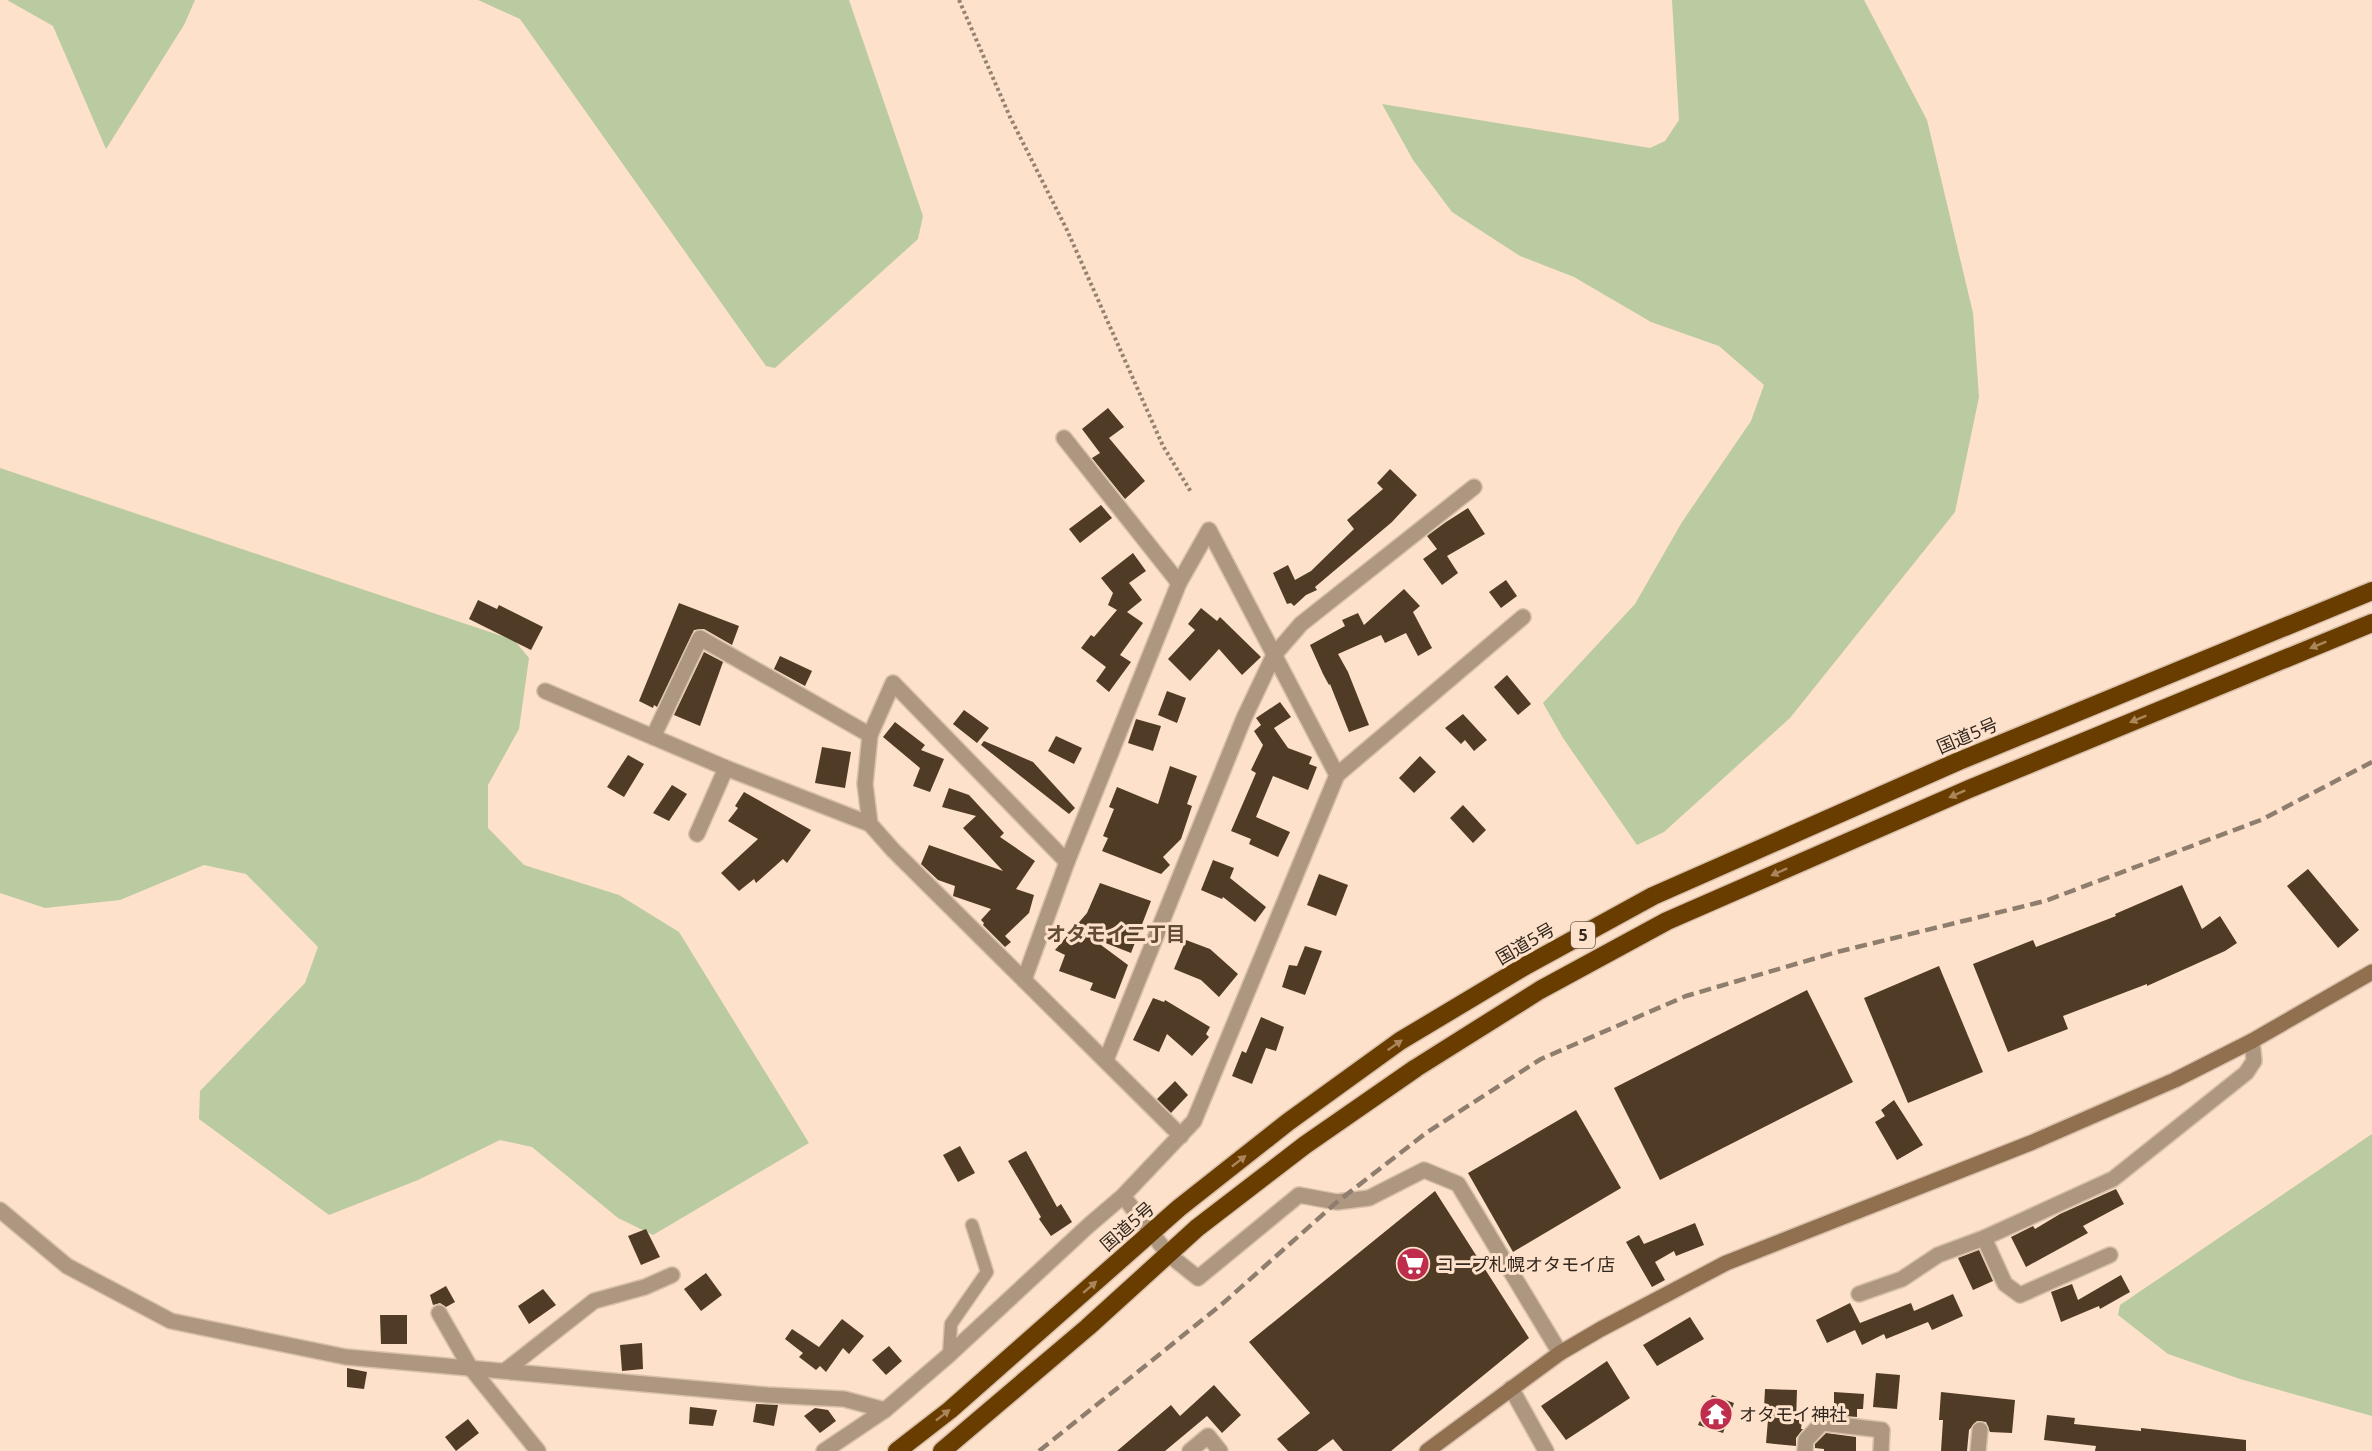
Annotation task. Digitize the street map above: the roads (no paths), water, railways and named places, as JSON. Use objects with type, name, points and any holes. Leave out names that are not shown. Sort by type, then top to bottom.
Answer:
[{"type":"highway","name":"国道5号","points":[[897,1451],[950,1410],[1179,1208],[1288,1122],[1400,1041],[1527,965],[1653,896],[1959,761],[2372,591]]},
{"type":"highway","name":"5","points":[[942,1451],[1088,1327],[1197,1228],[1305,1145],[1416,1068],[1540,990],[1667,921],[1969,789],[2372,623]]},
{"type":"street","points":[[1064,438],[1179,583]]},
{"type":"street","points":[[1106,1060],[1244,717],[1274,655],[1301,624],[1474,487]]},
{"type":"street","points":[[1024,980],[1067,862],[1179,583],[1209,530],[1337,775]]},
{"type":"street","points":[[824,1451],[885,1410],[949,1355],[1123,1196],[1194,1121],[1337,775],[1522,617]]},
{"type":"street","points":[[653,737],[700,638],[870,735]]},
{"type":"street","points":[[870,824],[865,784],[870,735],[893,683],[1067,862]]},
{"type":"street","points":[[545,691],[726,768],[870,824],[1181,1136]]},
{"type":"street","points":[[697,834],[726,768]]},
{"type":"street","points":[[1427,1451],[1560,1353],[1726,1263],[2033,1142],[2175,1080],[2252,1041],[2372,972]]},
{"type":"street","points":[[1859,1294],[1902,1279],[1938,1255],[1984,1238],[2113,1179],[2246,1073],[2254,1061],[2252,1041]]},
{"type":"street","points":[[1123,1196],[1168,1254],[1198,1278],[1299,1195],[1337,1202],[1369,1198],[1424,1170],[1458,1184],[1560,1353]]},
{"type":"street","points":[[0,1210],[67,1266],[171,1321],[346,1357],[767,1395],[844,1399],[885,1410]]},
{"type":"street","points":[[1984,1238],[2005,1284],[2020,1294],[2110,1255]]},
{"type":"street","points":[[506,1370],[594,1301],[645,1287],[672,1275]]},
{"type":"street","points":[[439,1313],[470,1367],[538,1451]]},
{"type":"street","points":[[1511,1388],[1546,1451]]},
{"type":"street","points":[[1805,1451],[1806,1440],[1822,1423],[1882,1430],[1881,1451]]},
{"type":"street","points":[[1978,1451],[1980,1430]]},
{"type":"street","points":[[1190,1451],[1208,1436],[1220,1451]]},
{"type":"lane","points":[[949,1355],[951,1324],[987,1272],[972,1225]]},
{"type":"railway","points":[[1039,1451],[1221,1305],[1337,1202],[1426,1133],[1541,1059],[1686,996],[1837,952],[2045,901],[2261,820],[2372,762]]},
{"type":"place","name":"コープ札幌オタモイ店","points":[[1413,1264]]},
{"type":"place","name":"オタモイ神社","points":[[1716,1414]]},
{"type":"district","name":"オタモイ二丁目","points":[[1116,933]]}]
